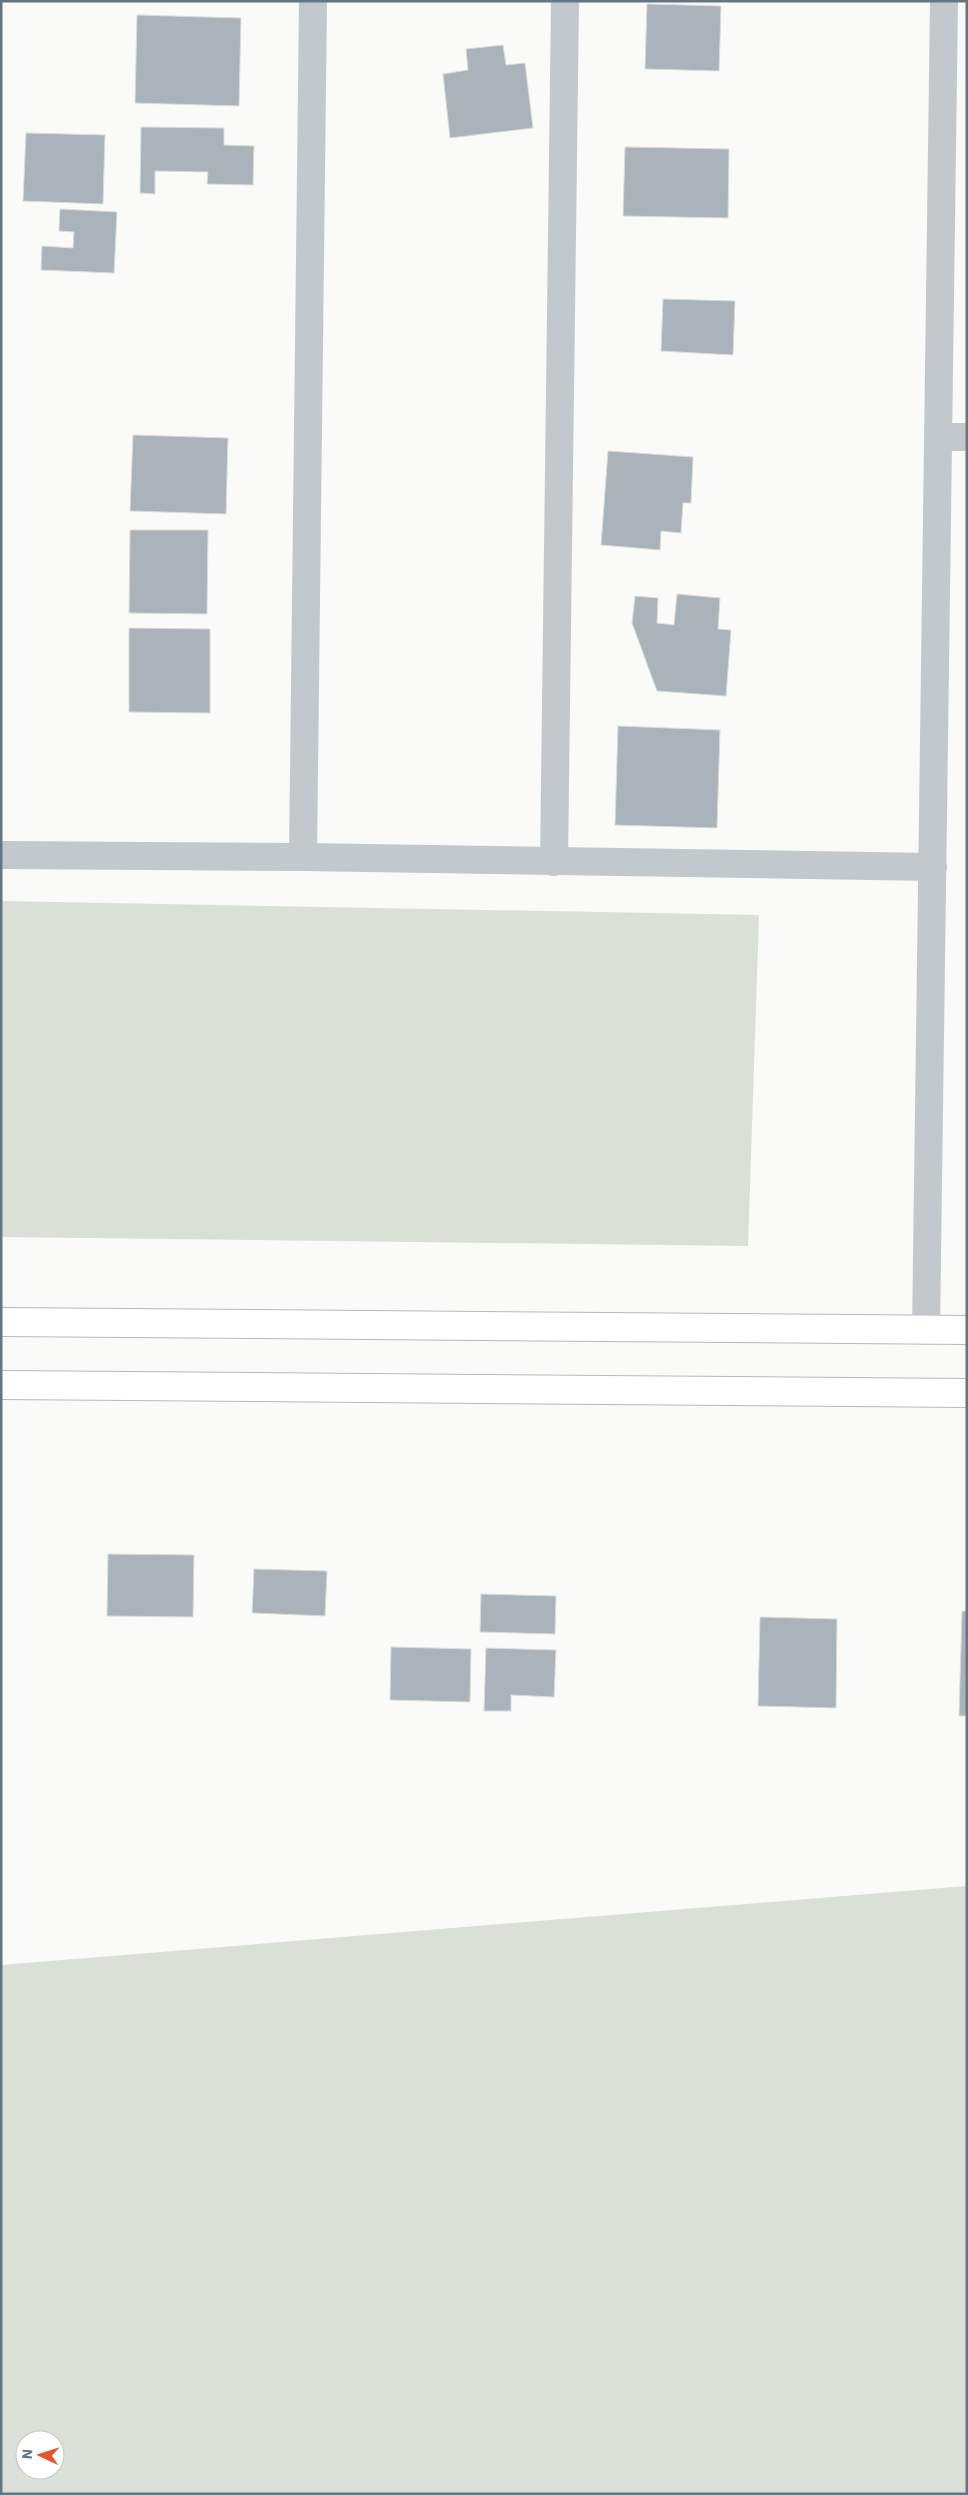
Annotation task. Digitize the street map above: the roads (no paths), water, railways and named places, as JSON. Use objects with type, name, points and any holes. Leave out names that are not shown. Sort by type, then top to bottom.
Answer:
[{"type":"main road","points":[[1,1322],[967,1330]]},
{"type":"main road","points":[[1,1384],[967,1393]]},
{"type":"street","points":[[303,857],[313,1]]},
{"type":"street","points":[[554,862],[565,1]]},
{"type":"street","points":[[926,1331],[944,1]]},
{"type":"street","points":[[939,437],[967,437]]},
{"type":"street","points":[[1,855],[303,857],[933,867]]}]
